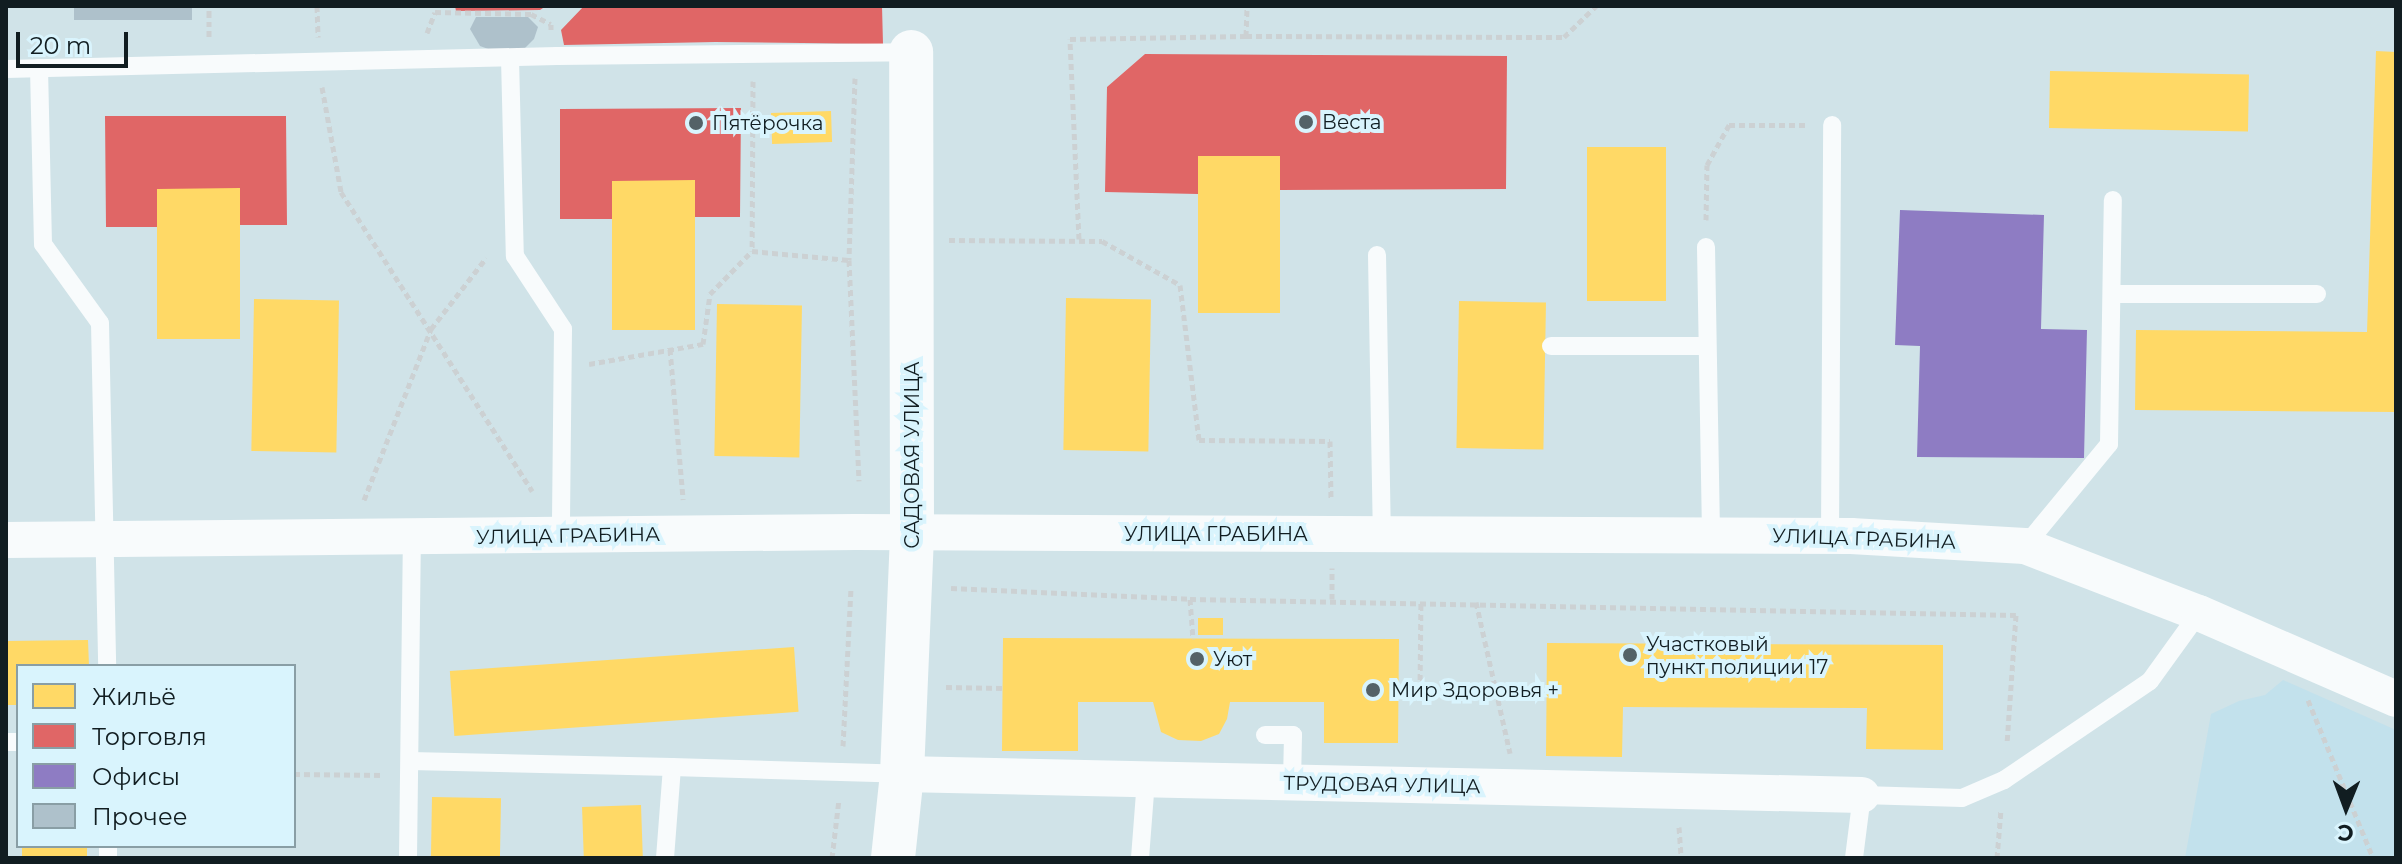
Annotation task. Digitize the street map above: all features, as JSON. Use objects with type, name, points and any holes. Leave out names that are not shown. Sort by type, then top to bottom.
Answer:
[{"type":"street","name":"САДОВАЯ УЛИЦА","points":[[893,858],[902,774],[912,533],[911,52]]},
{"type":"street","name":"УЛИЦА ГРАБИНА","points":[[6,540],[686,534],[1333,534],[1830,537],[2025,546],[2199,613],[2396,699]]},
{"type":"street","name":"ТРУДОВАЯ УЛИЦА","points":[[902,774],[1862,795]]},
{"type":"lane","points":[[6,69],[911,52]]},
{"type":"lane","points":[[510,58],[515,256],[563,329],[561,537]]},
{"type":"lane","points":[[39,68],[43,244],[100,323],[107,664]]},
{"type":"lane","points":[[1830,537],[1832,125]]},
{"type":"lane","points":[[2025,546],[2109,444],[2113,200]]},
{"type":"lane","points":[[1706,247],[1711,536]]},
{"type":"lane","points":[[1377,255],[1382,535]]},
{"type":"lane","points":[[2112,294],[2317,294]]},
{"type":"lane","points":[[1551,346],[1707,346]]},
{"type":"lane","points":[[408,858],[412,537]]},
{"type":"lane","points":[[1854,858],[1862,795],[1962,798],[2004,780],[2150,681],[2199,613]]},
{"type":"lane","points":[[1265,735],[1293,735],[1292,783]]},
{"type":"lane","points":[[409,768],[672,767],[902,774]]},
{"type":"lane","points":[[665,858],[672,767]]},
{"type":"lane","points":[[1140,858],[1146,780]]},
{"type":"path","points":[[1246,36],[1247,6]]},
{"type":"path","points":[[1079,239],[1070,39],[1564,37],[1596,6]]},
{"type":"path","points":[[417,60],[436,9],[531,14],[551,24]]},
{"type":"path","points":[[855,52],[849,260],[859,481]]},
{"type":"path","points":[[318,62],[341,192],[561,537]]},
{"type":"path","points":[[562,369],[703,344],[710,294],[752,251],[753,113]]},
{"type":"path","points":[[1706,247],[1707,165],[1729,125],[1832,125]]},
{"type":"path","points":[[349,537],[431,329],[514,222]]},
{"type":"path","points":[[945,249],[945,240],[1102,241],[1180,285],[1199,440],[1330,441],[1332,599]]},
{"type":"path","points":[[752,251],[849,260]]},
{"type":"path","points":[[670,349],[686,534]]},
{"type":"path","points":[[945,598],[945,588],[1190,599],[1332,599],[2016,615],[1997,858]]},
{"type":"path","points":[[832,858],[842,771],[851,589]]},
{"type":"path","points":[[1190,599],[1193,639]]},
{"type":"path","points":[[1399,690],[1420,690],[1421,601]]},
{"type":"path","points":[[1476,602],[1518,788]]},
{"type":"path","points":[[2288,652],[2373,858]]},
{"type":"path","points":[[946,672],[947,701]]},
{"type":"path","points":[[946,687],[1002,688]]},
{"type":"path","points":[[296,774],[409,768]]},
{"type":"shaded area","points":[[2283,680],[2396,730],[2396,858],[2185,858],[2211,714],[2239,701],[2265,695]]},
{"type":"building: Жильё","points":[[2376,51],[2396,52],[2396,412],[2135,410],[2136,330],[2367,332]]},
{"type":"building: Жильё","points":[[2050,71],[2249,74],[2248,131],[2049,128]]},
{"type":"building: Жильё","points":[[831,111],[832,142],[772,144],[771,113]]},
{"type":"building: Жильё","points":[[1587,147],[1666,147],[1666,301],[1587,301]]},
{"type":"building: Жильё","points":[[1198,156],[1280,156],[1280,313],[1198,313]]},
{"type":"building: Жильё","points":[[612,180],[695,180],[695,330],[612,330]]},
{"type":"building: Жильё","points":[[157,188],[240,188],[240,339],[157,339]]},
{"type":"building: Жильё","points":[[1066,298],[1151,299],[1148,451],[1063,450]]},
{"type":"building: Жильё","points":[[254,299],[339,300],[336,452],[251,451]]},
{"type":"building: Жильё","points":[[1459,301],[1546,303],[1543,449],[1456,448]]},
{"type":"building: Жильё","points":[[717,304],[802,305],[799,457],[714,456]]},
{"type":"building: Жильё","points":[[1198,618],[1223,618],[1223,635],[1198,635]]},
{"type":"building: Жильё","points":[[1003,638],[1399,639],[1398,743],[1324,743],[1324,702],[1230,702],[1227,719],[1219,734],[1201,741],[1178,740],[1161,732],[1153,702],[1078,702],[1078,751],[1002,751]]},
{"type":"building: Жильё","points":[[88,640],[89,664],[16,664],[16,705],[6,705],[6,641]]},
{"type":"building: Жильё","points":[[1547,643],[1943,645],[1943,750],[1866,749],[1867,708],[1623,707],[1622,757],[1546,756]]},
{"type":"building: Жильё","points":[[794,647],[799,712],[454,736],[450,671]]},
{"type":"building: Жильё","points":[[432,797],[501,798],[500,858],[431,858]]},
{"type":"building: Жильё","points":[[641,805],[643,858],[584,858],[582,807]]},
{"type":"building: Жильё","points":[[22,848],[87,848],[87,858],[22,858]]},
{"type":"building: Торговля","points":[[455,6],[546,6],[540,10],[456,11]]},
{"type":"building: Торговля","points":[[584,6],[882,6],[883,44],[715,42],[564,45],[561,30]]},
{"type":"building: Торговля","name":"Веста","points":[[1145,54],[1507,56],[1506,189],[1280,190],[1280,156],[1198,156],[1198,194],[1105,192],[1107,87]]},
{"type":"building: Торговля","points":[[741,108],[740,217],[695,217],[695,180],[612,181],[612,219],[560,219],[560,109]]},
{"type":"building: Торговля","points":[[105,116],[286,116],[287,225],[240,225],[240,188],[157,189],[157,227],[106,227]]},
{"type":"building: Офисы","points":[[1900,210],[2044,215],[2041,329],[2087,330],[2084,458],[1917,457],[1920,346],[1895,345]]},
{"type":"building: Прочее","points":[[74,6],[192,6],[192,20],[74,20]]},
{"type":"building: Прочее","points":[[476,17],[528,17],[538,27],[534,39],[523,50],[491,50],[480,46],[470,29]]},
{"type":"place","name":"Веста","points":[[1306,122]]},
{"type":"place","name":"Пятёрочка","points":[[696,123]]},
{"type":"place","name":"Участковый пункт полиции 17","points":[[1630,655]]},
{"type":"place","name":"Уют","points":[[1197,659]]},
{"type":"place","name":"Мир Здоровья +","points":[[1373,690]]}]
